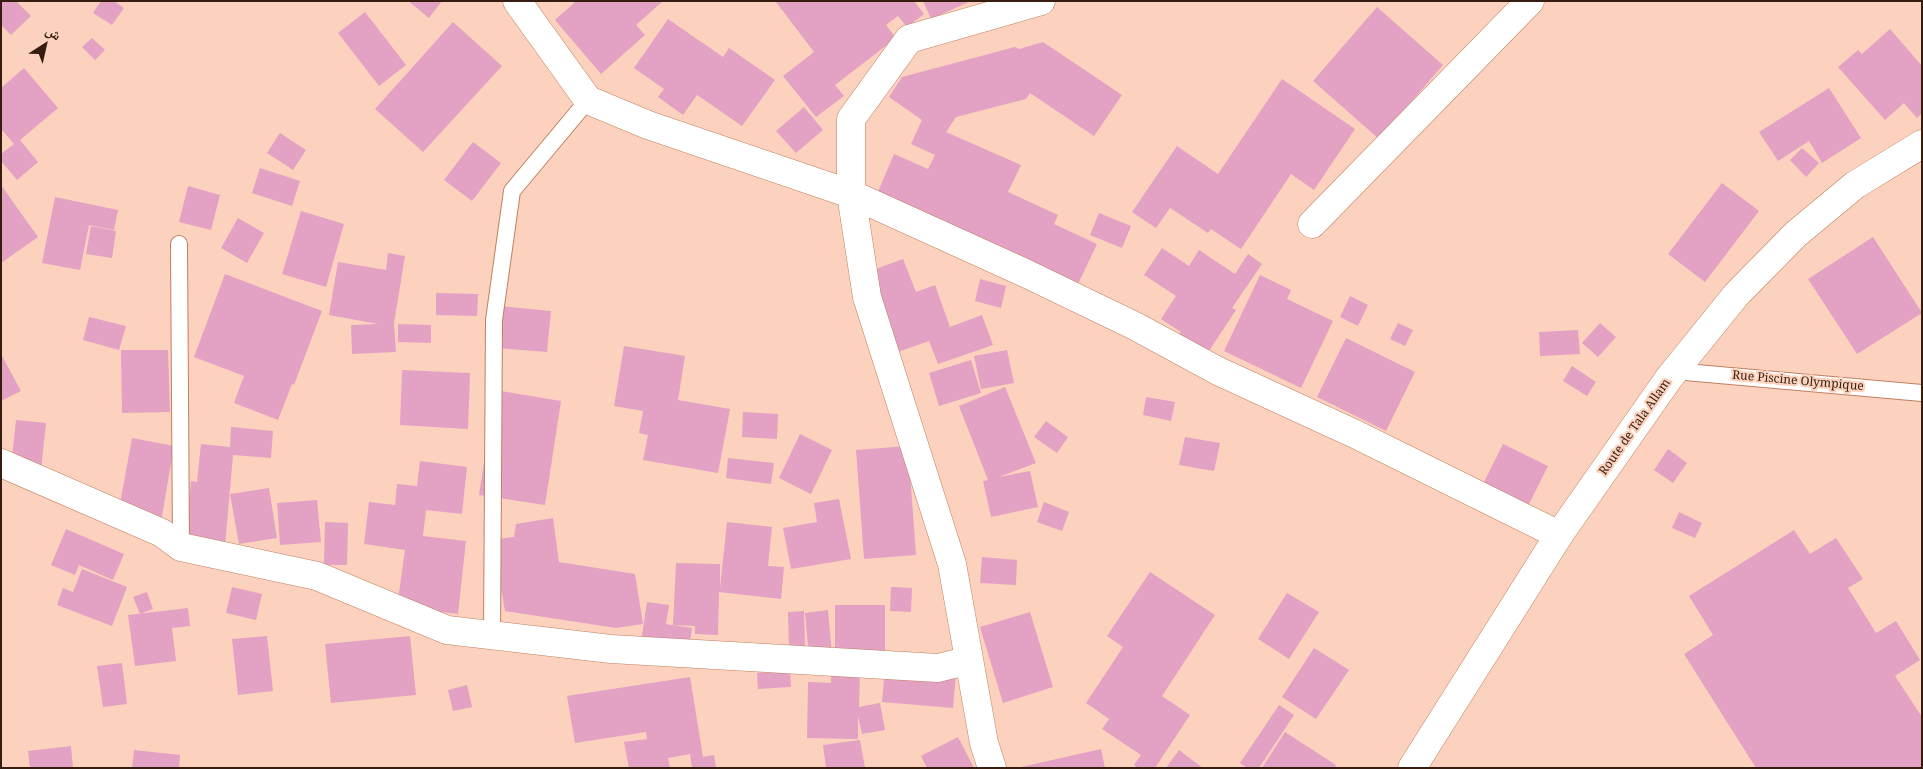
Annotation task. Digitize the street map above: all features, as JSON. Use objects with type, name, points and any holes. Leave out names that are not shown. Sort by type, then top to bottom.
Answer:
[{"type":"street","points":[[517,1],[588,100],[648,125],[851,194],[1025,273],[1135,326],[1218,371],[1355,434],[1559,535]]},
{"type":"street","points":[[992,768],[984,743],[952,564],[867,297],[851,194],[851,119],[909,39],[1041,1]]},
{"type":"street","points":[[1312,224],[1530,1]]},
{"type":"street","name":"Route de Tala Allam","points":[[1412,768],[1559,535],[1674,371],[1736,295],[1796,234],[1855,185],[1922,144]]},
{"type":"street","points":[[1,463],[162,533],[181,547],[318,576],[447,630],[611,649],[938,668],[969,659]]},
{"type":"lane","points":[[492,635],[494,320],[512,191],[588,100]]},
{"type":"lane","points":[[179,244],[181,547]]},
{"type":"lane","name":"Rue Piscine Olympique","points":[[1674,371],[1922,393]]},
{"type":"building","points":[[1,1],[16,1],[31,16],[11,35],[1,25]]},
{"type":"building","points":[[101,1],[114,1],[124,8],[112,25],[93,13]]},
{"type":"building","points":[[408,1],[442,1],[429,18]]},
{"type":"building","points":[[576,1],[663,1],[636,25],[645,35],[601,74],[555,20]]},
{"type":"building","points":[[777,1],[914,1],[924,14],[907,27],[898,16],[886,25],[896,38],[835,85],[844,96],[816,117],[783,76],[814,52]]},
{"type":"building","points":[[923,1],[971,1],[931,19]]},
{"type":"building","points":[[1377,7],[1443,65],[1379,139],[1313,81]]},
{"type":"building","points":[[365,12],[406,65],[379,86],[338,33]]},
{"type":"building","points":[[668,19],[723,57],[729,48],[775,80],[742,126],[697,95],[683,115],[658,97],[664,89],[634,68]]},
{"type":"building","points":[[453,22],[502,66],[423,152],[375,109]]},
{"type":"building","points":[[1890,29],[1922,66],[1922,113],[1917,118],[1904,103],[1885,120],[1838,67],[1858,50],[1862,54]]},
{"type":"building","points":[[92,38],[105,50],[95,60],[82,47]]},
{"type":"building","points":[[1043,42],[1122,95],[1094,136],[1030,93],[1026,99],[956,117],[946,132],[1021,165],[1008,192],[1058,215],[1054,224],[1097,244],[1078,284],[877,194],[894,154],[928,169],[935,155],[911,144],[922,120],[889,97],[902,77],[1015,47],[1019,49]]},
{"type":"building","points":[[24,68],[58,108],[20,140],[38,162],[17,180],[1,161],[1,154],[14,144],[1,129],[1,88]]},
{"type":"building","points":[[1282,79],[1355,129],[1314,190],[1291,174],[1241,249],[1211,229],[1208,233],[1170,208],[1156,228],[1132,212],[1177,146],[1218,174]]},
{"type":"building","points":[[1829,88],[1861,138],[1822,163],[1809,141],[1778,161],[1759,132]]},
{"type":"building","points":[[804,107],[823,130],[796,153],[776,131]]},
{"type":"building","points":[[280,133],[306,150],[293,170],[267,153]]},
{"type":"building","points":[[473,142],[501,163],[472,201],[444,180]]},
{"type":"building","points":[[1802,148],[1819,163],[1806,177],[1790,160]]},
{"type":"building","points":[[260,168],[300,181],[292,206],[252,193]]},
{"type":"building","points":[[1722,183],[1759,211],[1705,282],[1668,254]]},
{"type":"building","points":[[1,185],[38,237],[1,263]]},
{"type":"building","points":[[188,186],[220,195],[211,230],[179,222]]},
{"type":"building","points":[[55,197],[118,210],[114,230],[89,225],[80,270],[42,263]]},
{"type":"building","points":[[301,211],[344,224],[326,287],[282,274]]},
{"type":"building","points":[[1099,213],[1131,226],[1122,248],[1090,235]]},
{"type":"building","points":[[238,218],[264,233],[247,263],[221,248]]},
{"type":"building","points":[[91,226],[116,231],[112,258],[86,254]]},
{"type":"building","points":[[1873,237],[1922,313],[1857,354],[1808,279]]},
{"type":"building","points":[[1162,248],[1189,266],[1199,250],[1235,274],[1248,254],[1262,264],[1232,308],[1236,310],[1205,357],[1176,338],[1181,332],[1161,319],[1176,296],[1144,275]]},
{"type":"building","points":[[388,253],[405,256],[394,323],[396,352],[352,354],[351,325],[378,324],[329,315],[338,262],[386,270]]},
{"type":"building","points":[[903,259],[916,292],[935,285],[950,327],[982,315],[993,345],[938,364],[929,341],[895,353],[865,273]]},
{"type":"building","points":[[225,274],[322,311],[294,385],[292,384],[278,420],[234,403],[244,376],[194,357]]},
{"type":"building","points":[[1260,275],[1291,290],[1287,299],[1333,321],[1301,388],[1224,351]]},
{"type":"building","points":[[980,279],[1006,286],[1001,308],[975,301]]},
{"type":"building","points":[[436,293],[478,294],[477,316],[436,315]]},
{"type":"building","points":[[1350,296],[1368,305],[1358,326],[1340,317]]},
{"type":"building","points":[[499,306],[551,311],[547,352],[496,348]]},
{"type":"building","points":[[89,317],[126,326],[119,350],[83,340]]},
{"type":"building","points":[[1398,323],[1413,330],[1405,346],[1390,339]]},
{"type":"building","points":[[1600,323],[1616,337],[1598,357],[1582,343]]},
{"type":"building","points":[[398,324],[431,325],[431,343],[398,342]]},
{"type":"building","points":[[1578,330],[1580,354],[1540,356],[1539,332]]},
{"type":"building","points":[[1346,338],[1415,372],[1386,431],[1317,397]]},
{"type":"building","points":[[624,346],[685,356],[678,400],[730,409],[718,473],[643,460],[648,435],[639,433],[643,411],[614,406]]},
{"type":"building","points":[[121,350],[168,350],[170,412],[122,413]]},
{"type":"building","points":[[1007,350],[1014,383],[981,389],[974,356]]},
{"type":"building","points":[[1,354],[21,391],[1,401]]},
{"type":"building","points":[[971,360],[981,393],[939,406],[929,373]]},
{"type":"building","points":[[1572,366],[1596,382],[1587,396],[1563,381]]},
{"type":"building","points":[[402,370],[470,373],[468,429],[400,425]]},
{"type":"building","points":[[1005,387],[1036,463],[999,477],[1030,471],[1038,507],[991,517],[983,481],[988,480],[959,406]]},
{"type":"building","points":[[495,390],[561,401],[545,505],[479,495]]},
{"type":"building","points":[[1146,397],[1175,402],[1171,421],[1143,415]]},
{"type":"building","points":[[743,412],[778,414],[777,439],[742,437]]},
{"type":"building","points":[[16,420],[46,423],[41,470],[11,466]]},
{"type":"building","points":[[1046,421],[1068,437],[1057,453],[1034,437]]},
{"type":"building","points":[[231,427],[273,431],[271,458],[233,455],[225,546],[186,543],[191,481],[197,482],[201,444],[230,447]]},
{"type":"building","points":[[800,434],[832,450],[811,494],[779,478]]},
{"type":"building","points":[[1185,437],[1220,443],[1214,471],[1179,465]]},
{"type":"building","points":[[132,438],[174,446],[161,522],[118,515]]},
{"type":"building","points":[[1503,444],[1548,466],[1525,512],[1480,490]]},
{"type":"building","points":[[908,446],[916,555],[864,559],[856,450]]},
{"type":"building","points":[[1668,449],[1687,463],[1673,483],[1654,470]]},
{"type":"building","points":[[728,458],[774,463],[771,484],[726,478]]},
{"type":"building","points":[[420,461],[467,467],[462,514],[426,510],[423,536],[466,541],[458,614],[397,607],[405,550],[364,544],[369,502],[395,505],[397,484],[417,486]]},
{"type":"building","points":[[269,488],[277,538],[239,544],[230,494]]},
{"type":"building","points":[[839,499],[851,559],[791,569],[783,528],[817,522],[814,503]]},
{"type":"building","points":[[317,500],[321,542],[280,545],[277,503]]},
{"type":"building","points":[[1044,502],[1069,512],[1062,531],[1037,522]]},
{"type":"building","points":[[1679,512],[1702,523],[1695,538],[1672,528]]},
{"type":"building","points":[[553,518],[559,562],[635,574],[643,624],[616,628],[505,611],[499,577],[498,539],[514,537],[516,524]]},
{"type":"building","points":[[325,522],[348,523],[347,565],[324,565]]},
{"type":"building","points":[[727,522],[772,527],[768,566],[784,567],[781,599],[719,592],[718,635],[695,634],[695,626],[673,625],[676,563],[720,564],[720,588]]},
{"type":"building","points":[[66,529],[124,554],[113,580],[79,565],[75,575],[51,565]]},
{"type":"building","points":[[1794,530],[1810,554],[1836,538],[1863,579],[1848,588],[1876,633],[1896,621],[1920,660],[1895,676],[1922,717],[1922,768],[1756,768],[1684,654],[1713,635],[1689,596]]},
{"type":"building","points":[[982,557],[1017,560],[1016,585],[980,583]]},
{"type":"building","points":[[82,569],[127,587],[112,626],[57,605],[63,588],[73,592]]},
{"type":"building","points":[[1150,572],[1215,615],[1162,696],[1190,715],[1155,768],[1137,768],[1134,765],[1141,755],[1102,729],[1109,719],[1086,703],[1123,647],[1107,636]]},
{"type":"building","points":[[232,587],[262,594],[256,620],[226,613]]},
{"type":"building","points":[[891,587],[912,588],[911,612],[890,611]]},
{"type":"building","points":[[147,592],[153,609],[140,614],[133,597]]},
{"type":"building","points":[[1287,593],[1319,612],[1289,659],[1258,639]]},
{"type":"building","points":[[647,602],[669,605],[666,624],[692,628],[689,650],[641,642]]},
{"type":"building","points":[[835,605],[885,605],[885,657],[835,657]]},
{"type":"building","points":[[188,608],[190,626],[172,628],[176,661],[135,666],[128,615]]},
{"type":"building","points":[[828,610],[832,654],[809,657],[805,613]]},
{"type":"building","points":[[804,611],[805,648],[789,648],[788,612]]},
{"type":"building","points":[[1030,612],[1053,687],[1003,703],[980,627]]},
{"type":"building","points":[[267,636],[273,691],[238,695],[232,639]]},
{"type":"building","points":[[410,636],[416,695],[331,703],[325,644]]},
{"type":"building","points":[[1314,648],[1349,670],[1316,719],[1282,697]]},
{"type":"building","points":[[122,663],[127,704],[103,707],[97,666]]},
{"type":"building","points":[[885,667],[956,673],[953,708],[882,702]]},
{"type":"building","points":[[831,670],[860,670],[859,707],[880,703],[885,730],[862,734],[858,716],[858,739],[807,738],[808,682],[831,683]]},
{"type":"building","points":[[790,671],[791,687],[758,689],[757,673]]},
{"type":"building","points":[[690,677],[703,757],[714,755],[716,768],[692,768],[690,754],[668,758],[670,768],[629,768],[624,742],[647,739],[646,732],[575,743],[567,696]]},
{"type":"building","points":[[467,685],[472,707],[453,711],[448,690]]},
{"type":"building","points":[[1279,705],[1294,715],[1259,768],[1247,768],[1240,763]]},
{"type":"building","points":[[1285,732],[1336,765],[1335,768],[1262,768]]},
{"type":"building","points":[[958,737],[974,768],[927,768],[921,756]]},
{"type":"building","points":[[860,740],[865,768],[826,768],[823,745]]},
{"type":"building","points":[[71,746],[73,768],[30,768],[28,751]]},
{"type":"building","points":[[1101,749],[1105,768],[1021,768],[1021,767]]},
{"type":"building","points":[[134,750],[180,755],[179,768],[132,768]]},
{"type":"building","points":[[1179,750],[1203,768],[1166,768]]}]
